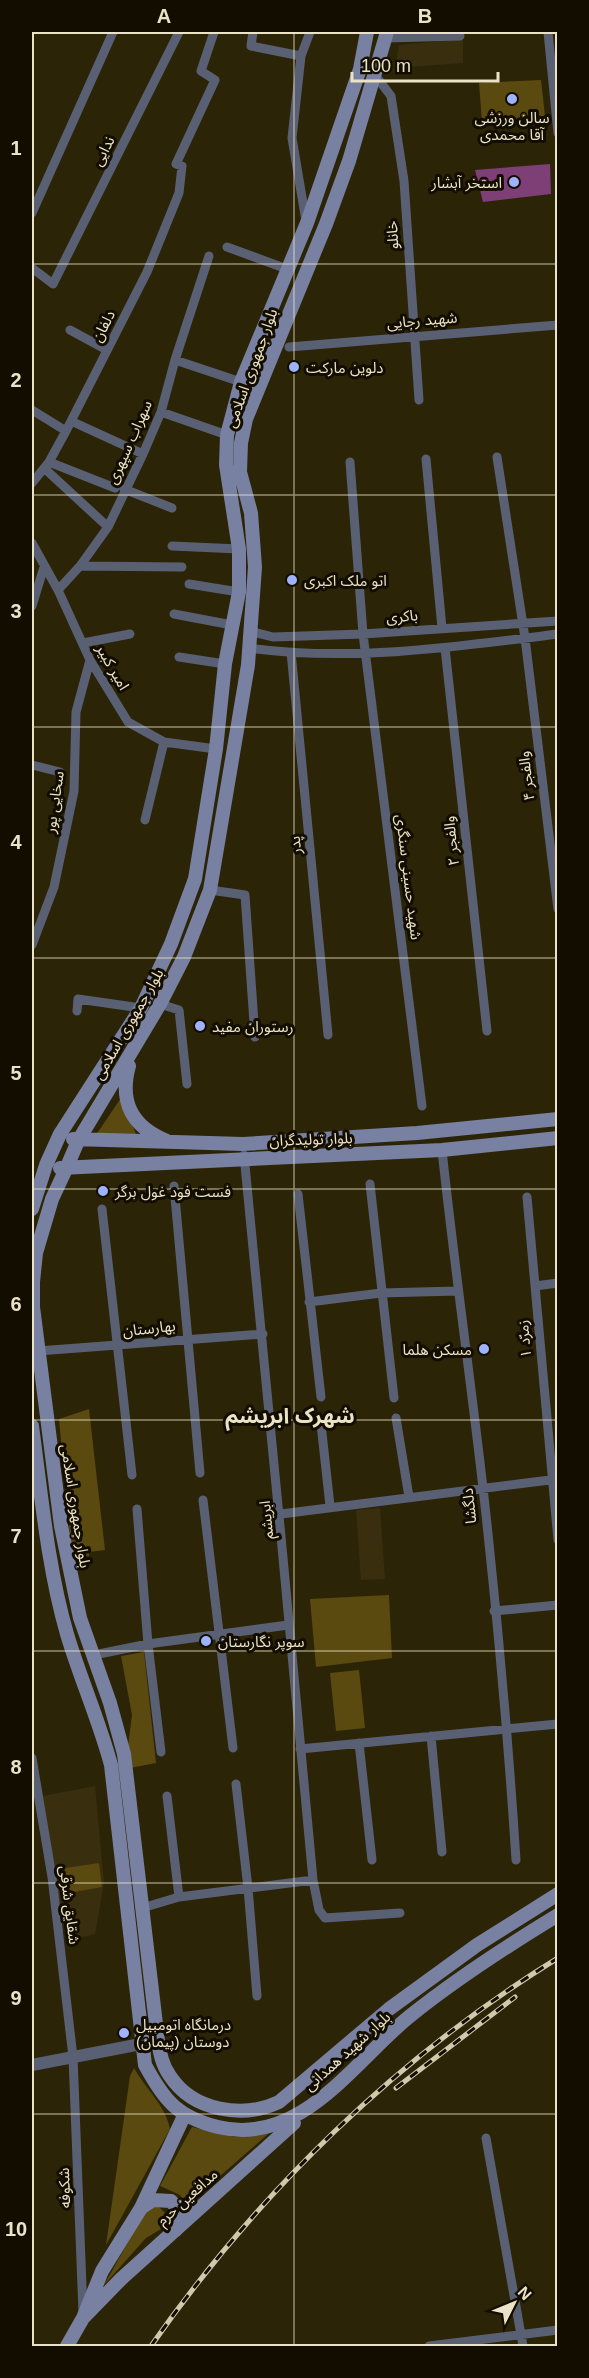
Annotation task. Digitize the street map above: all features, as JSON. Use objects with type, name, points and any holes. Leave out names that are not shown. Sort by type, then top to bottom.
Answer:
[{"type":"main road","name":"بلوار جمهوری اسلامی","points":[[32,1209],[46,1165],[60,1134],[141,1008],[171,944],[195,879],[216,749],[225,664],[239,591],[239,549],[226,465],[226,435],[241,382],[307,223],[360,69],[367,32]]},
{"type":"main road","name":"بلوار جمهوری اسلامی","points":[[158,2041],[124,1754],[94,1655],[80,1618],[61,1526],[33,1307],[36,1253],[52,1199],[78,1141],[160,1004],[184,957],[210,890],[248,665],[255,567],[251,513],[240,472],[241,443],[246,419],[326,225],[349,160],[387,35]]},
{"type":"main road","points":[[284,275],[299,286]]},
{"type":"main road","points":[[225,664],[248,665]]},
{"type":"main road","points":[[135,1047],[124,1085],[130,1112],[155,1136],[174,1144]]},
{"type":"main road","name":"بلوار تولیدگران","points":[[60,1134],[78,1141],[243,1144],[417,1133],[558,1119]]},
{"type":"main road","name":"بلوار تولیدگران","points":[[46,1165],[66,1169],[442,1150],[558,1138]]},
{"type":"main road","name":"بلوار جمهوری اسلامی","points":[[32,1426],[46,1528],[66,1632],[99,1720],[111,1765],[141,2044]]},
{"type":"main road","points":[[46,1528],[61,1526]]},
{"type":"main road","name":"بلوار شهید همدانی","points":[[158,2041],[162,2062],[170,2076],[186,2093],[214,2107],[229,2111],[260,2109],[290,2094],[366,2028],[417,1988],[558,1894]]},
{"type":"main road","name":"بلوار شهید همدانی","points":[[184,2116],[230,2130],[255,2130],[278,2125],[315,2103],[410,2016],[558,1915]]},
{"type":"main road","points":[[417,1988],[428,2003]]},
{"type":"main road","points":[[158,2041],[141,2044],[145,2065],[157,2087],[184,2116]]},
{"type":"main road","name":"مدافعین حرم","points":[[83,2318],[315,2103]]},
{"type":"main road","name":"مدافعین حرم","points":[[67,2346],[83,2318],[102,2271],[141,2208],[184,2116]]},
{"type":"main road","points":[[141,2208],[153,2200],[171,2201],[177,2207],[180,2216],[176,2230]]},
{"type":"street","points":[[32,213],[113,32]]},
{"type":"street","name":"ندایی","points":[[32,268],[53,284],[179,32]]},
{"type":"street","name":"دلفان","points":[[32,483],[46,465],[66,431],[151,262],[179,193],[182,166],[176,164],[215,80],[201,71],[214,32]]},
{"type":"street","points":[[253,32],[250,46],[301,56]]},
{"type":"street","points":[[307,223],[292,138],[301,56],[310,32]]},
{"type":"street","points":[[548,32],[558,133]]},
{"type":"street","points":[[387,35],[460,36]]},
{"type":"street","name":"خانلو","points":[[375,75],[391,96],[404,182],[418,400]]},
{"type":"street","points":[[227,247],[284,275]]},
{"type":"street","name":"سهراب سپهری","points":[[58,590],[80,566],[108,526],[120,489],[143,454],[162,412],[175,360],[209,256]]},
{"type":"street","name":"شهید رجایی","points":[[289,348],[413,335],[558,325]]},
{"type":"street","points":[[70,330],[107,350]]},
{"type":"street","points":[[175,360],[241,382]]},
{"type":"street","points":[[32,410],[66,431]]},
{"type":"street","points":[[162,412],[226,435]]},
{"type":"street","points":[[71,421],[143,454]]},
{"type":"street","name":"والفجر ۴","points":[[497,457],[521,625],[525,638],[558,909]]},
{"type":"street","points":[[426,459],[442,628]]},
{"type":"street","name":"شهید حسینی سنگری","points":[[350,462],[363,634],[422,1106]]},
{"type":"street","points":[[46,465],[172,508]]},
{"type":"street","points":[[46,465],[108,526]]},
{"type":"street","name":"امیر کبیر","points":[[32,543],[58,590],[90,660],[128,722],[164,742],[216,749]]},
{"type":"street","points":[[172,546],[239,549]]},
{"type":"street","points":[[80,566],[182,567]]},
{"type":"street","points":[[32,606],[44,567]]},
{"type":"street","points":[[189,584],[239,591]]},
{"type":"street","points":[[174,614],[232,625]]},
{"type":"street","name":"باکری","points":[[249,631],[273,637],[363,634],[558,621]]},
{"type":"street","points":[[82,643],[130,634]]},
{"type":"street","points":[[249,648],[291,652],[366,652],[445,648],[558,634]]},
{"type":"street","points":[[272,651],[267,644],[273,637]]},
{"type":"street","name":"والفجر ۲","points":[[445,648],[487,1031]]},
{"type":"street","name":"پدر","points":[[291,652],[328,1035]]},
{"type":"street","points":[[179,657],[225,664]]},
{"type":"street","name":"سخایی پور","points":[[32,945],[56,876],[74,791],[76,712],[90,660]]},
{"type":"street","points":[[145,820],[164,742]]},
{"type":"street","points":[[32,765],[60,772]]},
{"type":"street","points":[[210,890],[245,895],[255,1037]]},
{"type":"street","points":[[77,1011],[78,999],[141,1008]]},
{"type":"street","points":[[160,1004],[180,1010],[187,1084]]},
{"type":"street","name":"ابریشم","points":[[243,1144],[281,1514],[288,1625],[313,1880],[320,1910],[325,1918],[400,1912]]},
{"type":"street","name":"دلگشا","points":[[442,1150],[457,1291],[483,1488],[507,1731],[516,1860]]},
{"type":"street","points":[[370,1184],[394,1398]]},
{"type":"street","points":[[174,1186],[201,1473]]},
{"type":"street","points":[[298,1194],[321,1397]]},
{"type":"street","name":"زمرّد ۱","points":[[527,1197],[555,1479],[558,1540]]},
{"type":"street","points":[[102,1209],[132,1475]]},
{"type":"street","points":[[535,1287],[558,1283]]},
{"type":"street","points":[[309,1302],[381,1293],[457,1291]]},
{"type":"street","name":"بهارستان","points":[[38,1351],[119,1347],[263,1334]]},
{"type":"street","points":[[396,1418],[409,1497]]},
{"type":"street","points":[[321,1424],[330,1506]]},
{"type":"street","points":[[281,1514],[555,1479]]},
{"type":"street","points":[[203,1500],[232,1748]]},
{"type":"street","points":[[137,1509],[148,1644],[161,1752]]},
{"type":"street","points":[[494,1611],[558,1605]]},
{"type":"street","points":[[94,1655],[219,1633],[288,1625]]},
{"type":"street","points":[[300,1749],[507,1731],[558,1724]]},
{"type":"street","points":[[432,1736],[442,1852]]},
{"type":"street","points":[[359,1743],[372,1860]]},
{"type":"street","name":"شقایق شرقی","points":[[32,1758],[52,1877],[74,2057]]},
{"type":"street","points":[[236,1784],[257,1996]]},
{"type":"street","points":[[167,1796],[179,1897]]},
{"type":"street","points":[[142,1908],[179,1897],[313,1880]]},
{"type":"street","points":[[32,2065],[141,2044]]},
{"type":"street","name":"شکوفه","points":[[74,2057],[83,2318]]},
{"type":"street","points":[[486,2138],[523,2346]]},
{"type":"street","points":[[429,2346],[558,2330]]},
{"type":"shaded area","points":[[463,39],[463,63],[395,68],[399,45]]},
{"type":"shaded area","name":"سالن ورزشی آقا محمدی","points":[[541,80],[545,116],[482,122],[479,83]]},
{"type":"shaded area","name":"استخر آبشار","points":[[550,164],[551,194],[483,202],[475,170]]},
{"type":"shaded area","points":[[121,1098],[136,1134],[96,1135]]},
{"type":"shaded area","points":[[89,1409],[105,1550],[89,1552],[89,1556],[72,1557],[59,1419]]},
{"type":"shaded area","points":[[380,1508],[385,1579],[361,1580],[356,1510]]},
{"type":"shaded area","points":[[389,1595],[392,1658],[316,1667],[310,1599]]},
{"type":"shaded area","points":[[144,1652],[156,1763],[130,1768],[128,1746],[132,1715],[121,1656]]},
{"type":"shaded area","points":[[359,1670],[365,1728],[336,1731],[330,1673]]},
{"type":"shaded area","points":[[95,1786],[104,1883],[95,1934],[66,1941],[43,1796]]},
{"type":"shaded area","points":[[99,1863],[102,1887],[63,1894],[59,1869]]},
{"type":"shaded area","points":[[134,2068],[160,2105],[170,2129],[106,2245],[130,2076]]},
{"type":"shaded area","points":[[192,2127],[234,2137],[268,2134],[187,2205],[180,2195],[160,2186]]},
{"type":"shaded area","points":[[157,2205],[165,2213],[166,2226],[146,2238],[104,2285],[144,2214]]},
{"type":"railway","points":[[151,2346],[237,2235],[284,2182],[334,2132],[442,2039],[499,1997],[558,1958]]},
{"type":"railway","points":[[396,2088],[515,1997]]},
{"type":"place","name":"سالن ورزشی آقا محمدی","points":[[512,99]]},
{"type":"place","name":"استخر آبشار","points":[[514,182]]},
{"type":"place","name":"دلوین مارکت","points":[[294,367]]},
{"type":"place","name":"اتو ملک اکبری","points":[[292,580]]},
{"type":"place","name":"رستوران مفید","points":[[200,1026]]},
{"type":"place","name":"فست فود غول برگر","points":[[103,1191]]},
{"type":"place","name":"مسکن هلما","points":[[484,1349]]},
{"type":"place","name":"سوپر نگارستان","points":[[206,1641]]},
{"type":"place","name":"درمانگاه اتومبیل دوستان (پیمان)","points":[[124,2033]]},
{"type":"district","name":"شهرک ابریشم","points":[[290,1415]]}]
